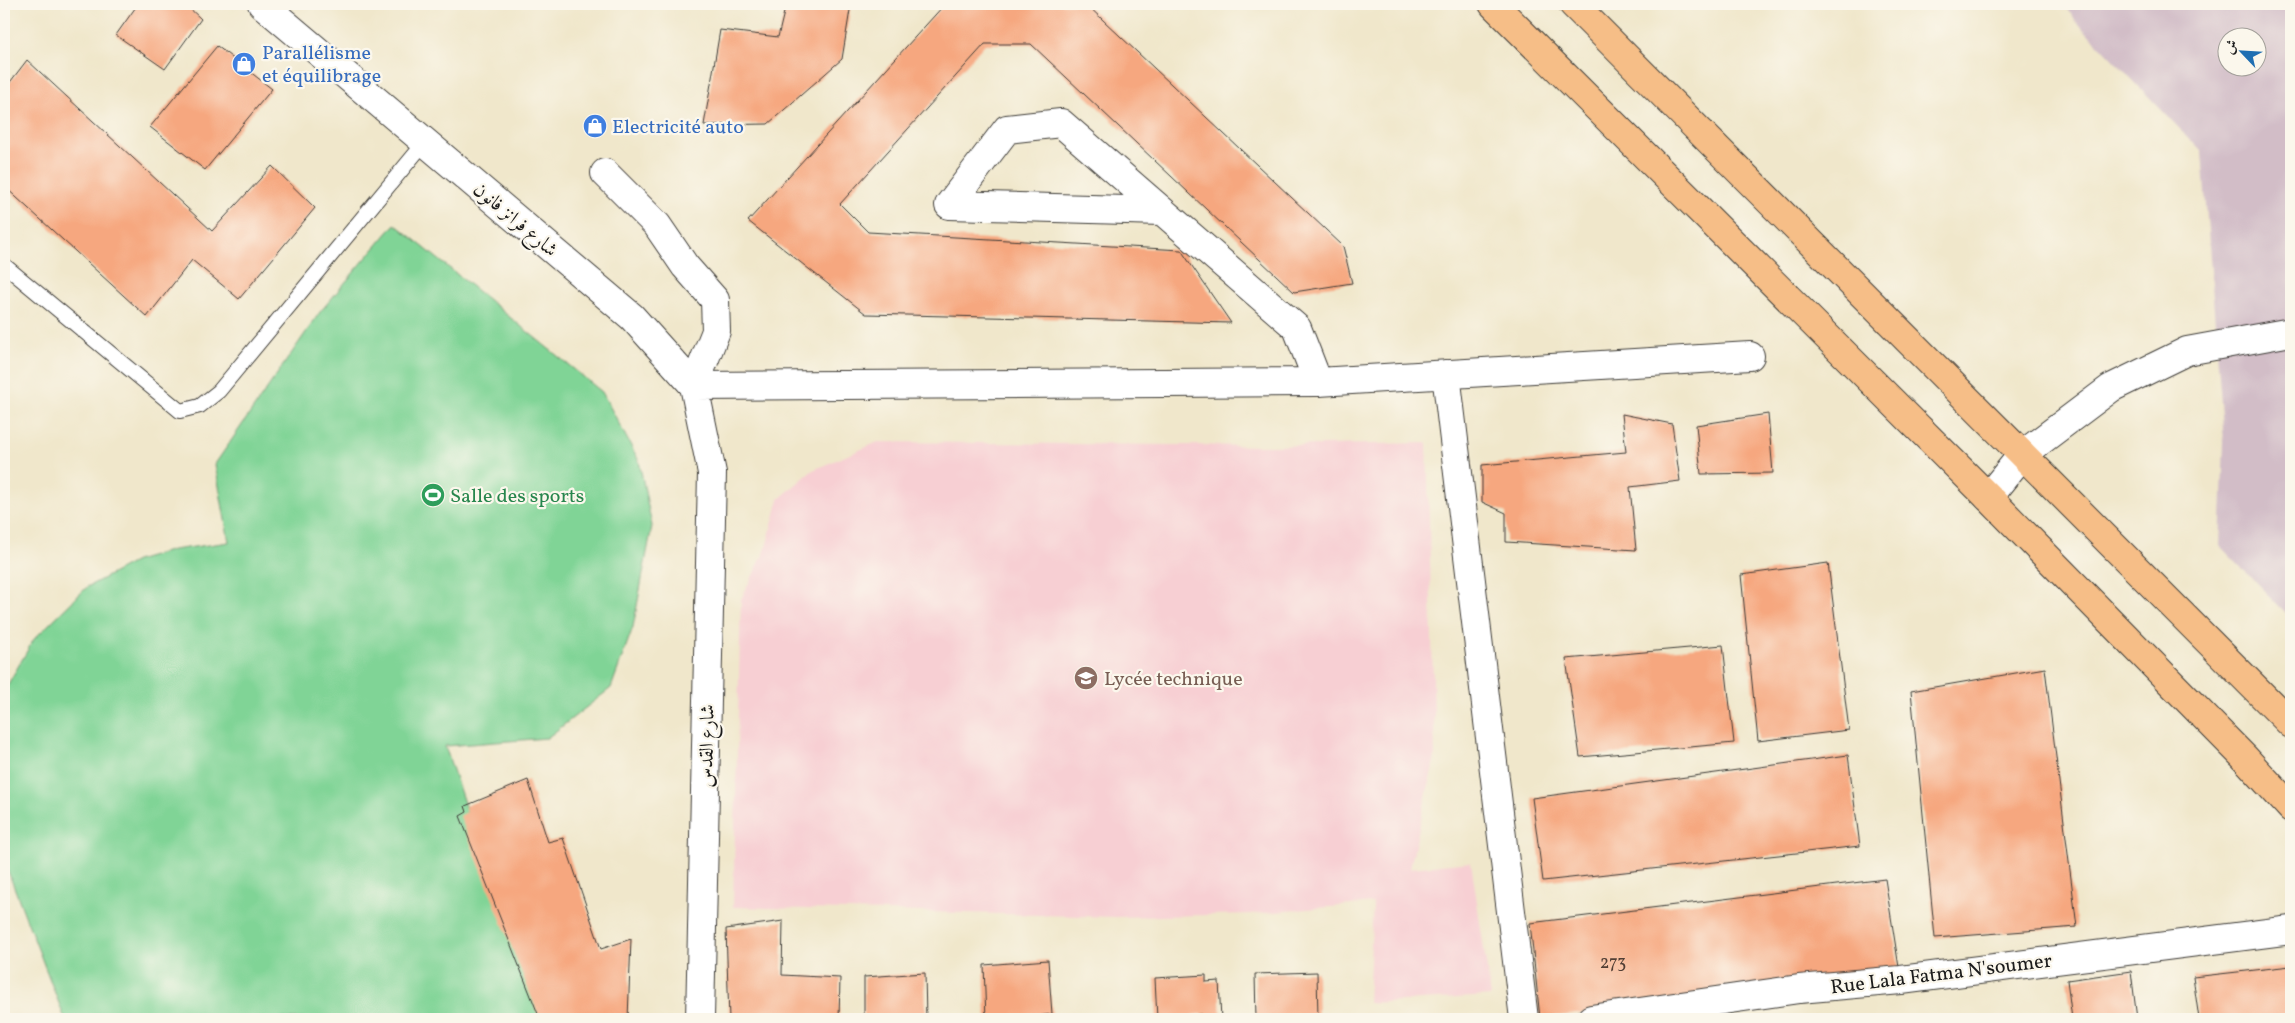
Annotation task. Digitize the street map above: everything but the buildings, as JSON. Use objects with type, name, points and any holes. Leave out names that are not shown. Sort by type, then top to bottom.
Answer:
[{"type":"highway","points":[[1493,4],[1988,497],[2244,757],[2291,808]]},
{"type":"highway","points":[[1573,4],[2291,724]]},
{"type":"street","name":"شارع فرانز فانون","points":[[262,4],[632,317],[694,386]]},
{"type":"street","points":[[1162,211],[949,205],[1006,129],[1060,123],[1162,211],[1297,328],[1318,382]]},
{"type":"street","points":[[605,173],[658,225],[685,266],[715,300],[716,331],[694,386],[1318,382],[1750,356]]},
{"type":"street","points":[[1988,497],[2022,455],[2111,388],[2186,351],[2291,332]]},
{"type":"street","points":[[1446,374],[1524,1019]]},
{"type":"street","name":"شارع القدس","points":[[694,386],[712,473],[700,1019]]},
{"type":"street","name":"Rue Lala Fatma N'soumer","points":[[1591,1019],[1799,989],[1901,980],[2291,930]]},
{"type":"lane","points":[[4,265],[180,411],[200,406],[219,392],[425,142]]},
{"type":"shaded area","points":[[2064,4],[2291,4],[2291,618],[2220,546],[2224,442],[2202,152],[2075,20]]},
{"type":"shaded area","name":"Lycée technique","points":[[878,442],[1271,446],[1427,443],[1435,757],[1410,868],[1471,862],[1491,996],[1368,1003],[1373,903],[1254,914],[1116,917],[733,907],[741,599],[765,551],[779,499],[813,470]]},
{"type":"green space","points":[[395,224],[602,392],[639,461],[652,526],[633,627],[611,688],[547,738],[445,746],[467,812],[503,796],[587,1019],[65,1019],[4,861],[4,691],[34,639],[87,587],[136,561],[173,550],[229,542],[215,464],[320,312]]},
{"type":"place","name":"Parallélisme et équilibrage","points":[[244,64]]},
{"type":"place","name":"Electricité auto","points":[[595,126]]},
{"type":"place","name":"Salle des sports","points":[[433,495]]},
{"type":"place","name":"Lycée technique","points":[[1086,678]]}]
